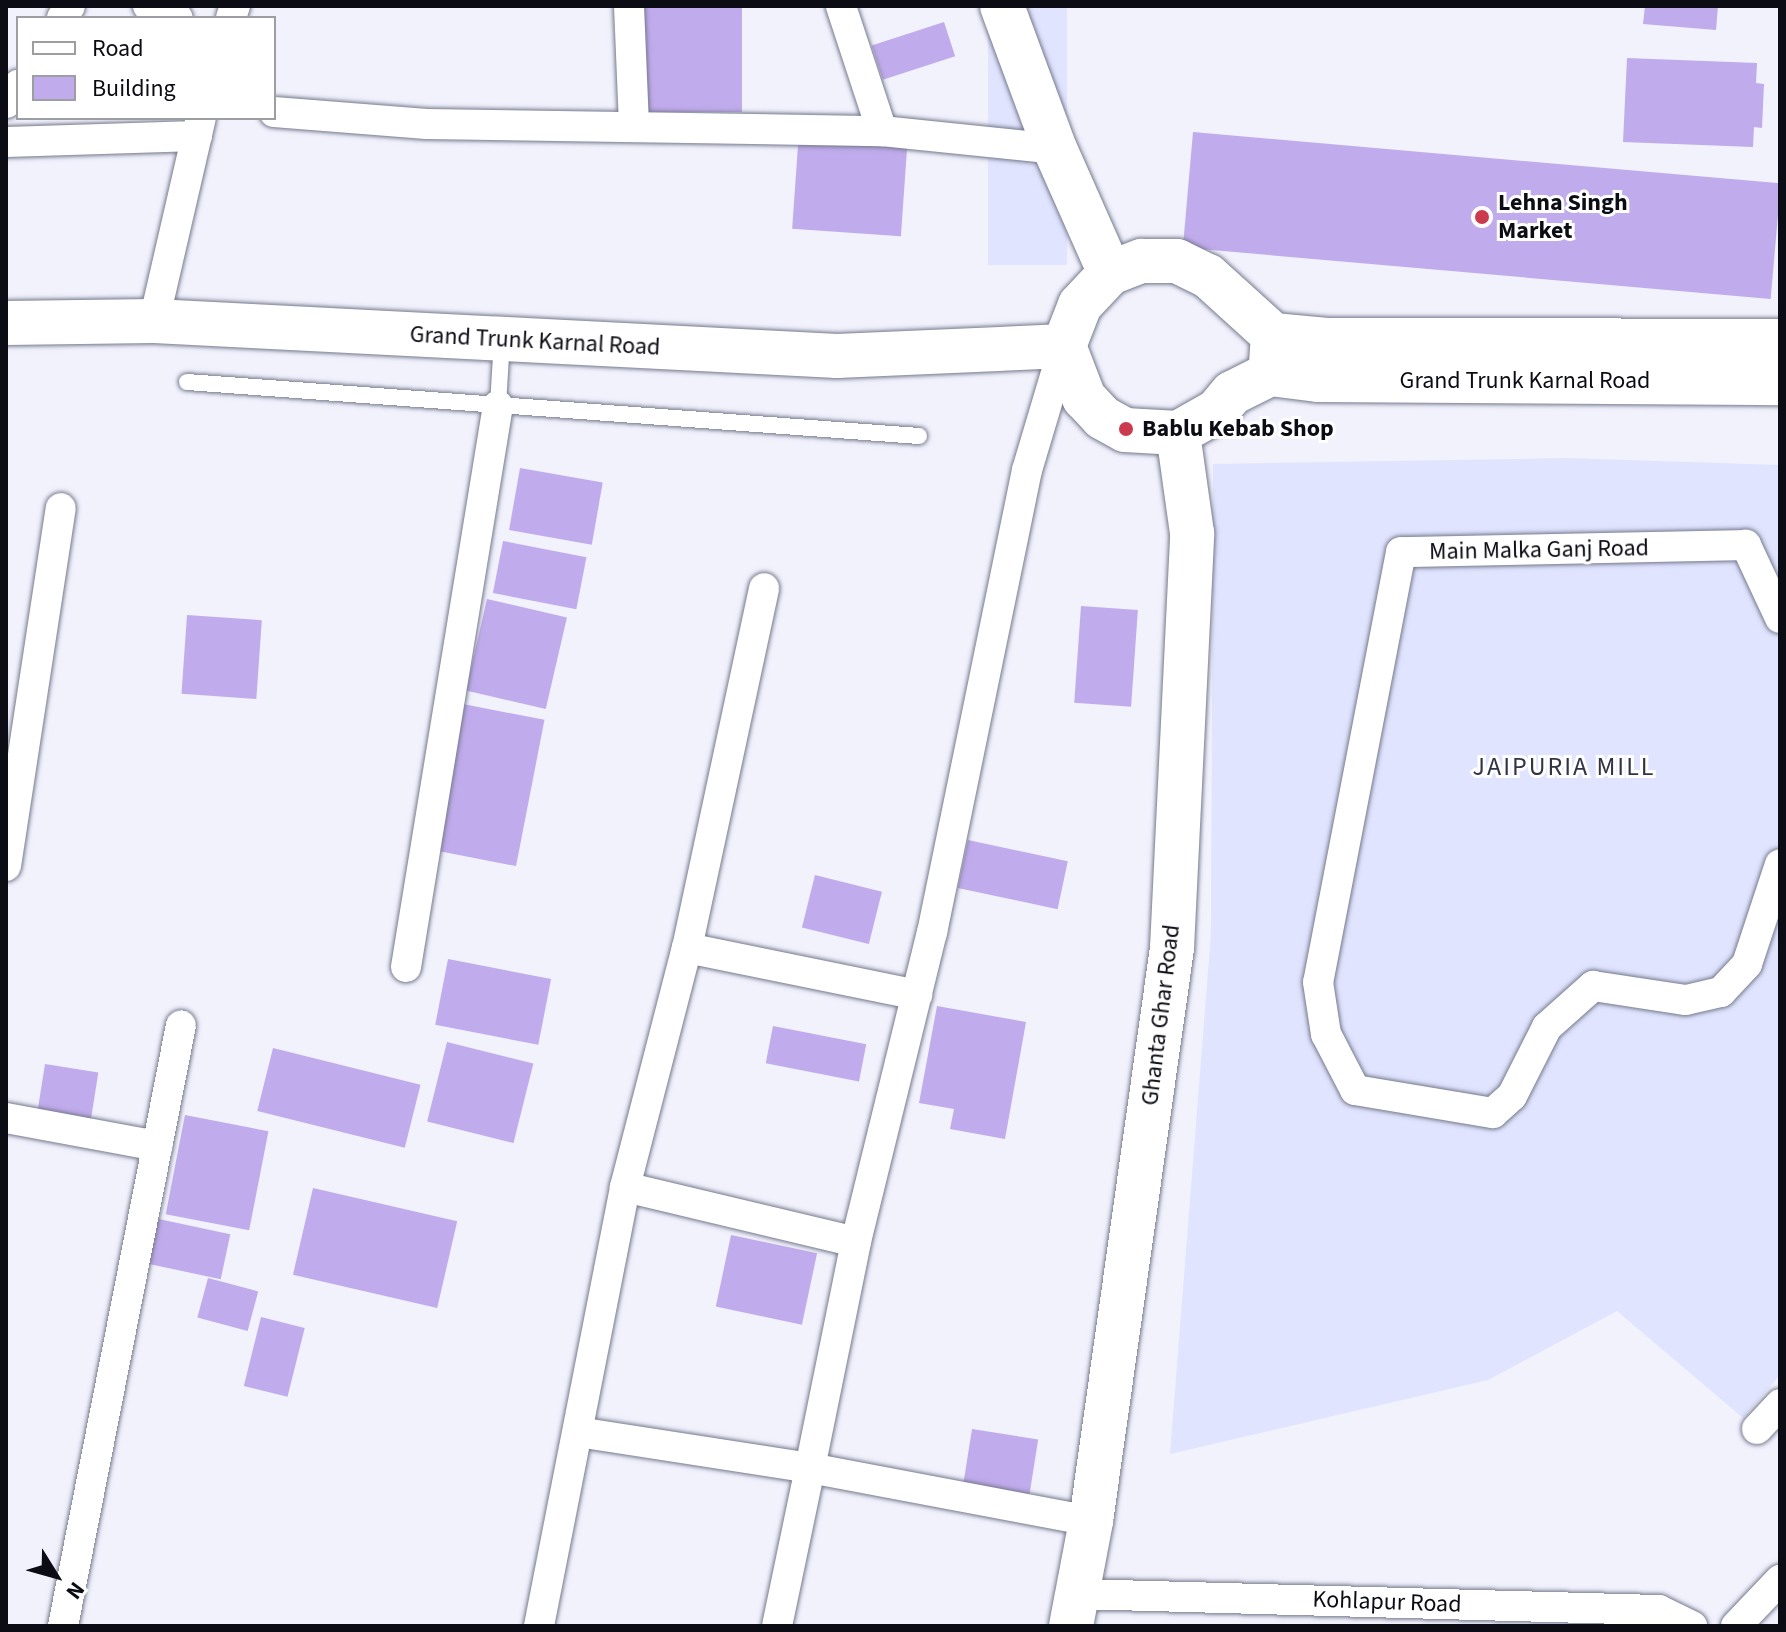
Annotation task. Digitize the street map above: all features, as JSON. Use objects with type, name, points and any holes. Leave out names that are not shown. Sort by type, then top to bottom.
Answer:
[{"type":"main road","points":[[1002,6],[1055,149],[1110,273]]},
{"type":"main road","points":[[1142,261],[1177,261],[1208,276],[1271,354],[1217,411],[1178,433],[1151,436],[1102,417],[1084,398],[1064,346],[1080,305],[1110,273],[1142,261]]},
{"type":"main road","name":"Grand Trunk Karnal Road","points":[[6,323],[154,321],[837,356],[1064,346]]},
{"type":"main road","name":"Grand Trunk Karnal Road","points":[[1271,354],[1327,340],[1780,341]]},
{"type":"main road","name":"Grand Trunk Karnal Road","points":[[1271,354],[1318,380],[1780,383]]},
{"type":"main road","name":"Ghanta Ghar Road","points":[[1074,1610],[1091,1521],[1172,948],[1192,533],[1178,433]]},
{"type":"street","points":[[148,6],[173,16]]},
{"type":"street","points":[[629,6],[634,123]]},
{"type":"street","points":[[841,6],[882,131]]},
{"type":"street","points":[[276,112],[427,124],[634,123],[882,131],[1055,149]]},
{"type":"street","points":[[6,142],[199,127],[154,321]]},
{"type":"street","points":[[777,1626],[856,1242],[917,995],[1027,470],[1064,346]]},
{"type":"street","points":[[406,967],[498,405]]},
{"type":"street","points":[[6,866],[61,508]]},
{"type":"street","name":"Main Malka Ganj Road","points":[[1780,618],[1746,545],[1401,552],[1318,982],[1326,1034],[1355,1090],[1493,1113],[1512,1096],[1547,1027],[1593,986],[1686,1000],[1721,992],[1747,964],[1780,864]]},
{"type":"street","points":[[539,1626],[625,1187],[687,948],[764,588]]},
{"type":"street","points":[[687,948],[917,995]]},
{"type":"street","points":[[63,1626],[181,1025]]},
{"type":"street","points":[[6,1118],[157,1146]]},
{"type":"street","points":[[625,1187],[856,1242]]},
{"type":"street","points":[[1757,1429],[1780,1404]]},
{"type":"street","points":[[578,1432],[810,1468],[1091,1521]]},
{"type":"street","points":[[1736,1626],[1780,1580]]},
{"type":"street","name":"Kohlapur Road","points":[[1074,1610],[1659,1610],[1692,1626]]},
{"type":"lane","points":[[498,405],[502,339]]},
{"type":"lane","points":[[187,382],[919,436]]},
{"type":"shaded area","points":[[988,6],[1067,6],[1067,265],[988,265]]},
{"type":"shaded area","points":[[1566,458],[1780,465],[1780,1375],[1743,1418],[1617,1311],[1488,1380],[1170,1454],[1211,934],[1213,464]]},
{"type":"building","points":[[643,6],[742,6],[742,112],[643,112]]},
{"type":"building","points":[[1645,6],[1718,6],[1716,30],[1643,24]]},
{"type":"building","points":[[944,22],[955,56],[883,80],[872,45]]},
{"type":"building","points":[[1627,58],[1757,63],[1756,83],[1764,84],[1762,128],[1754,127],[1753,147],[1623,142]]},
{"type":"building","points":[[799,131],[908,139],[901,236],[792,229]]},
{"type":"building","name":"Lehna Singh Market","points":[[1193,132],[1780,183],[1771,299],[1183,248]]},
{"type":"building","points":[[520,468],[603,483],[592,545],[509,530]]},
{"type":"building","points":[[503,541],[586,557],[576,609],[493,593]]},
{"type":"building","points":[[487,599],[567,617],[546,709],[466,691]]},
{"type":"building","points":[[1081,606],[1138,610],[1131,707],[1074,703]]},
{"type":"building","points":[[187,615],[262,620],[256,699],[181,694]]},
{"type":"building","points":[[463,704],[544,720],[516,866],[435,850]]},
{"type":"building","points":[[968,840],[1068,861],[1058,909],[958,888]]},
{"type":"building","points":[[815,875],[882,892],[869,944],[802,927]]},
{"type":"building","points":[[448,959],[551,979],[538,1045],[435,1025]]},
{"type":"building","points":[[937,1006],[1026,1022],[1005,1139],[950,1129],[954,1109],[919,1103]]},
{"type":"building","points":[[773,1026],[866,1044],[859,1081],[766,1063]]},
{"type":"building","points":[[447,1042],[533,1064],[514,1143],[427,1122]]},
{"type":"building","points":[[273,1048],[420,1085],[405,1148],[257,1111]]},
{"type":"building","points":[[45,1064],[98,1072],[89,1130],[36,1121]]},
{"type":"building","points":[[185,1115],[268,1131],[249,1230],[166,1214]]},
{"type":"building","points":[[313,1188],[457,1221],[437,1308],[293,1275]]},
{"type":"building","points":[[154,1218],[230,1234],[221,1279],[144,1263]]},
{"type":"building","points":[[731,1235],[817,1253],[802,1325],[716,1306]]},
{"type":"building","points":[[208,1278],[258,1291],[248,1331],[197,1318]]},
{"type":"building","points":[[261,1317],[305,1328],[287,1397],[244,1386]]},
{"type":"building","points":[[972,1429],[1038,1439],[1028,1503],[962,1492]]},
{"type":"place","name":"Lehna Singh Market","points":[[1482,217]]},
{"type":"place","name":"Bablu Kebab Shop","points":[[1126,429]]},
{"type":"district","name":"JAIPURIA MILL","points":[[1564,767]]}]
